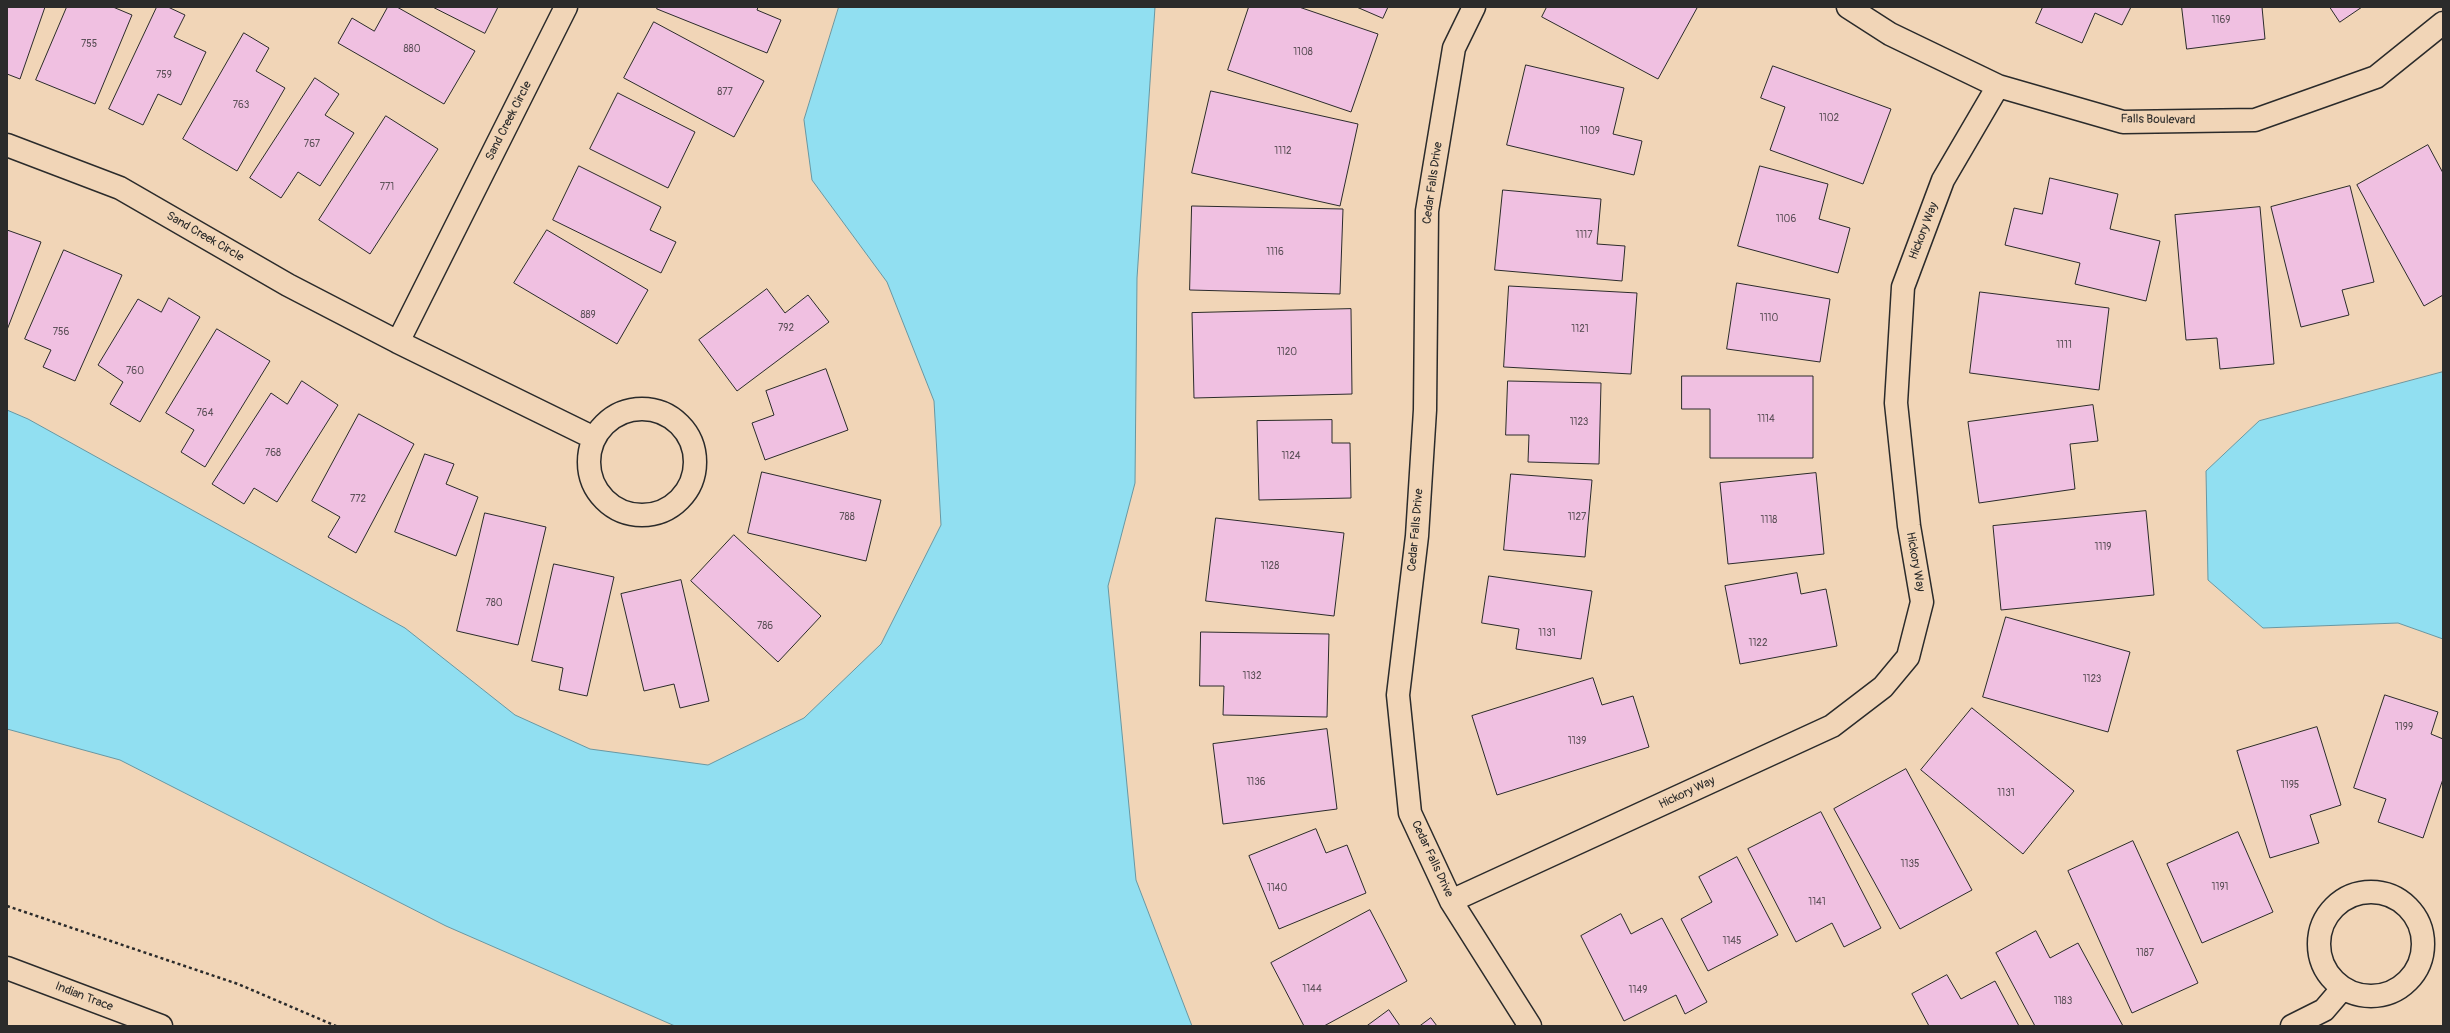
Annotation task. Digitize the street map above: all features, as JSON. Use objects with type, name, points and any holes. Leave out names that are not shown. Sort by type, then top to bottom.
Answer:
[{"type":"street","name":"Sand Creek Circle","points":[[398,342],[566,7]]},
{"type":"street","name":"Cedar Falls Drive","points":[[1474,7],[1454,48],[1427,211],[1425,410],[1417,536],[1398,695],[1410,813],[1451,901],[1530,1026]]},
{"type":"street","name":"Falls Boulevard","points":[[1848,7],[1890,34],[1998,86],[2122,122],[2255,120],[2376,77],[2443,23]]},
{"type":"street","name":"Hickory Way","points":[[1451,901],[1832,726],[1883,687],[1908,657],[1922,602],[1908,526],[1896,403],[1903,287],[1943,180],[1998,86]]},
{"type":"street","name":"Sand Creek Circle","points":[[7,145],[120,188],[288,285],[398,342],[594,438]]},
{"type":"street","points":[[633,408],[650,409],[666,414],[680,424],[689,437],[695,453],[695,470],[690,486],[680,499],[661,511],[650,515],[633,515],[617,510],[604,500],[594,486],[589,470],[589,453],[594,438],[604,424],[618,414],[633,408]]},
{"type":"street","points":[[2368,892],[2384,894],[2399,900],[2412,913],[2421,929],[2423,946],[2419,965],[2409,980],[2394,991],[2377,996],[2359,996],[2342,989],[2330,978],[2322,964],[2319,942],[2320,931],[2327,916],[2338,904],[2352,896],[2368,892]]},
{"type":"street","name":"Indian Trace","points":[[7,968],[162,1026]]},
{"type":"street","points":[[2292,1026],[2324,1010],[2342,989]]},
{"type":"path","points":[[7,906],[238,984],[336,1026]]},
{"type":"water","points":[[839,7],[1155,7],[1137,278],[1135,483],[1108,586],[1136,880],[1192,1026],[675,1026],[446,926],[120,760],[7,729],[7,410],[28,419],[405,628],[515,715],[590,749],[708,765],[804,718],[881,644],[941,525],[934,401],[887,282],[812,180],[804,120]]},
{"type":"water","points":[[2443,372],[2443,639],[2398,623],[2263,628],[2208,580],[2206,471],[2259,421]]},
{"type":"building","points":[[7,7],[45,7],[20,79],[7,74]]},
{"type":"building","points":[[67,7],[113,7],[132,15],[95,104],[36,80]]},
{"type":"building","points":[[157,7],[168,7],[185,15],[174,37],[206,52],[181,105],[158,94],[143,125],[109,109]]},
{"type":"building","points":[[388,7],[397,7],[475,51],[444,104],[338,43],[352,18],[374,31]]},
{"type":"building","points":[[433,7],[498,7],[485,33]]},
{"type":"building","points":[[658,7],[758,7],[757,10],[781,20],[767,53],[657,9]]},
{"type":"building","points":[[1249,7],[1299,7],[1378,34],[1351,112],[1228,70]]},
{"type":"building","points":[[1357,7],[1388,7],[1383,18]]},
{"type":"building","points":[[1547,7],[1697,8],[1658,79],[1542,17]]},
{"type":"building","points":[[2043,7],[2131,7],[2122,25],[2095,13],[2082,43],[2036,23]]},
{"type":"building","points":[[2182,7],[2262,7],[2265,39],[2187,49]]},
{"type":"building","points":[[2330,7],[2362,7],[2340,22]]},
{"type":"building","points":[[654,22],[764,81],[734,137],[624,78]]},
{"type":"building","points":[[244,33],[269,48],[256,71],[285,88],[237,171],[183,139]]},
{"type":"building","points":[[1526,65],[1624,88],[1613,134],[1642,141],[1634,175],[1507,145]]},
{"type":"building","points":[[1773,66],[1891,109],[1863,184],[1770,150],[1785,107],[1761,98]]},
{"type":"building","points":[[315,78],[339,94],[325,115],[354,133],[320,186],[298,172],[281,198],[250,178]]},
{"type":"building","points":[[1211,91],[1358,124],[1340,206],[1192,173]]},
{"type":"building","points":[[618,93],[695,132],[668,188],[590,149]]},
{"type":"building","points":[[386,116],[438,149],[370,254],[319,220]]},
{"type":"building","points":[[2428,145],[2443,173],[2443,295],[2424,306],[2357,185]]},
{"type":"building","points":[[579,166],[661,207],[650,230],[676,242],[661,273],[553,220]]},
{"type":"building","points":[[1760,166],[1828,184],[1819,219],[1850,228],[1838,273],[1738,246]]},
{"type":"building","points":[[2050,178],[2118,194],[2110,229],[2160,241],[2146,301],[2075,284],[2080,263],[2005,245],[2014,208],[2042,214]]},
{"type":"building","points":[[2350,186],[2374,282],[2342,290],[2349,315],[2301,327],[2271,207]]},
{"type":"building","points":[[1503,190],[1601,199],[1597,244],[1625,246],[1622,281],[1495,270]]},
{"type":"building","points":[[1192,206],[1343,209],[1340,294],[1190,290]]},
{"type":"building","points":[[2260,207],[2274,364],[2220,369],[2217,338],[2186,340],[2175,215]]},
{"type":"building","points":[[7,230],[41,242],[7,330]]},
{"type":"building","points":[[547,230],[648,290],[617,344],[514,283]]},
{"type":"building","points":[[64,250],[122,275],[75,381],[43,367],[51,350],[25,339]]},
{"type":"building","points":[[1737,283],[1830,299],[1820,362],[1727,349]]},
{"type":"building","points":[[1509,286],[1637,293],[1631,374],[1504,367]]},
{"type":"building","points":[[767,289],[785,313],[808,295],[829,322],[737,391],[699,340]]},
{"type":"building","points":[[1980,292],[2109,308],[2099,390],[1970,373]]},
{"type":"building","points":[[169,298],[200,317],[140,422],[110,404],[123,382],[98,365],[138,299],[161,312]]},
{"type":"building","points":[[1351,309],[1352,394],[1194,398],[1192,313]]},
{"type":"building","points":[[217,329],[270,361],[205,467],[181,452],[194,430],[166,413]]},
{"type":"building","points":[[826,369],[848,430],[765,460],[752,423],[774,415],[766,391]]},
{"type":"building","points":[[1682,376],[1813,376],[1813,458],[1710,458],[1710,409],[1682,409]]},
{"type":"building","points":[[302,381],[338,405],[277,502],[254,488],[244,504],[212,484],[271,393],[287,404]]},
{"type":"building","points":[[1508,381],[1601,383],[1599,464],[1528,462],[1529,435],[1506,435]]},
{"type":"building","points":[[2093,405],[2098,441],[2070,444],[2075,489],[1979,503],[1968,422]]},
{"type":"building","points":[[359,414],[414,444],[356,553],[328,537],[340,517],[312,501]]},
{"type":"building","points":[[1332,420],[1332,443],[1350,443],[1351,498],[1259,500],[1257,421]]},
{"type":"building","points":[[425,454],[454,464],[446,484],[478,497],[456,556],[395,532]]},
{"type":"building","points":[[762,472],[881,500],[866,561],[748,533]]},
{"type":"building","points":[[1816,473],[1824,554],[1728,564],[1720,483]]},
{"type":"building","points":[[1511,474],[1592,480],[1585,557],[1504,550]]},
{"type":"building","points":[[2146,511],[2154,595],[2001,610],[1993,526]]},
{"type":"building","points":[[485,513],[546,527],[518,645],[457,631]]},
{"type":"building","points":[[1216,518],[1344,533],[1334,616],[1206,601]]},
{"type":"building","points":[[734,535],[821,616],[778,662],[691,581]]},
{"type":"building","points":[[554,564],[614,577],[587,696],[559,690],[563,668],[532,661]]},
{"type":"building","points":[[1797,573],[1801,594],[1826,589],[1837,646],[1740,664],[1725,586]]},
{"type":"building","points":[[1489,576],[1592,591],[1581,659],[1516,649],[1519,629],[1482,623]]},
{"type":"building","points":[[681,580],[709,701],[680,708],[674,684],[644,691],[621,594]]},
{"type":"building","points":[[2006,617],[2130,652],[2108,732],[1983,697]]},
{"type":"building","points":[[1201,632],[1329,634],[1327,717],[1223,715],[1224,686],[1200,686]]},
{"type":"building","points":[[1593,678],[1602,705],[1633,696],[1649,747],[1497,795],[1472,716]]},
{"type":"building","points":[[2385,695],[2438,712],[2431,734],[2443,739],[2443,779],[2423,838],[2378,822],[2386,799],[2354,788]]},
{"type":"building","points":[[1972,708],[2074,791],[2023,854],[1921,770]]},
{"type":"building","points":[[2317,727],[2341,805],[2310,815],[2319,843],[2270,858],[2237,751]]},
{"type":"building","points":[[1327,729],[1337,809],[1223,824],[1213,744]]},
{"type":"building","points":[[1906,769],[1972,890],[1900,929],[1834,809]]},
{"type":"building","points":[[1821,812],[1881,928],[1844,947],[1832,923],[1796,942],[1748,849]]},
{"type":"building","points":[[1316,829],[1326,853],[1347,845],[1366,893],[1279,929],[1249,856]]},
{"type":"building","points":[[2238,832],[2273,912],[2202,943],[2167,864]]},
{"type":"building","points":[[2133,841],[2198,983],[2132,1013],[2068,871]]},
{"type":"building","points":[[1737,857],[1778,935],[1708,971],[1681,919],[1712,902],[1699,877]]},
{"type":"building","points":[[1370,910],[1407,981],[1324,1026],[1304,1026],[1271,963]]},
{"type":"building","points":[[1621,914],[1631,934],[1662,918],[1707,1002],[1685,1014],[1676,995],[1624,1021],[1581,936]]},
{"type":"building","points":[[2036,931],[2050,958],[2078,943],[2123,1026],[2035,1026],[1996,953]]},
{"type":"building","points":[[1947,975],[1961,999],[1995,981],[2019,1026],[1929,1026],[1912,994]]},
{"type":"building","points":[[1389,1010],[1400,1026],[1367,1026]]},
{"type":"building","points":[[1431,1018],[1437,1026],[1420,1026]]}]
